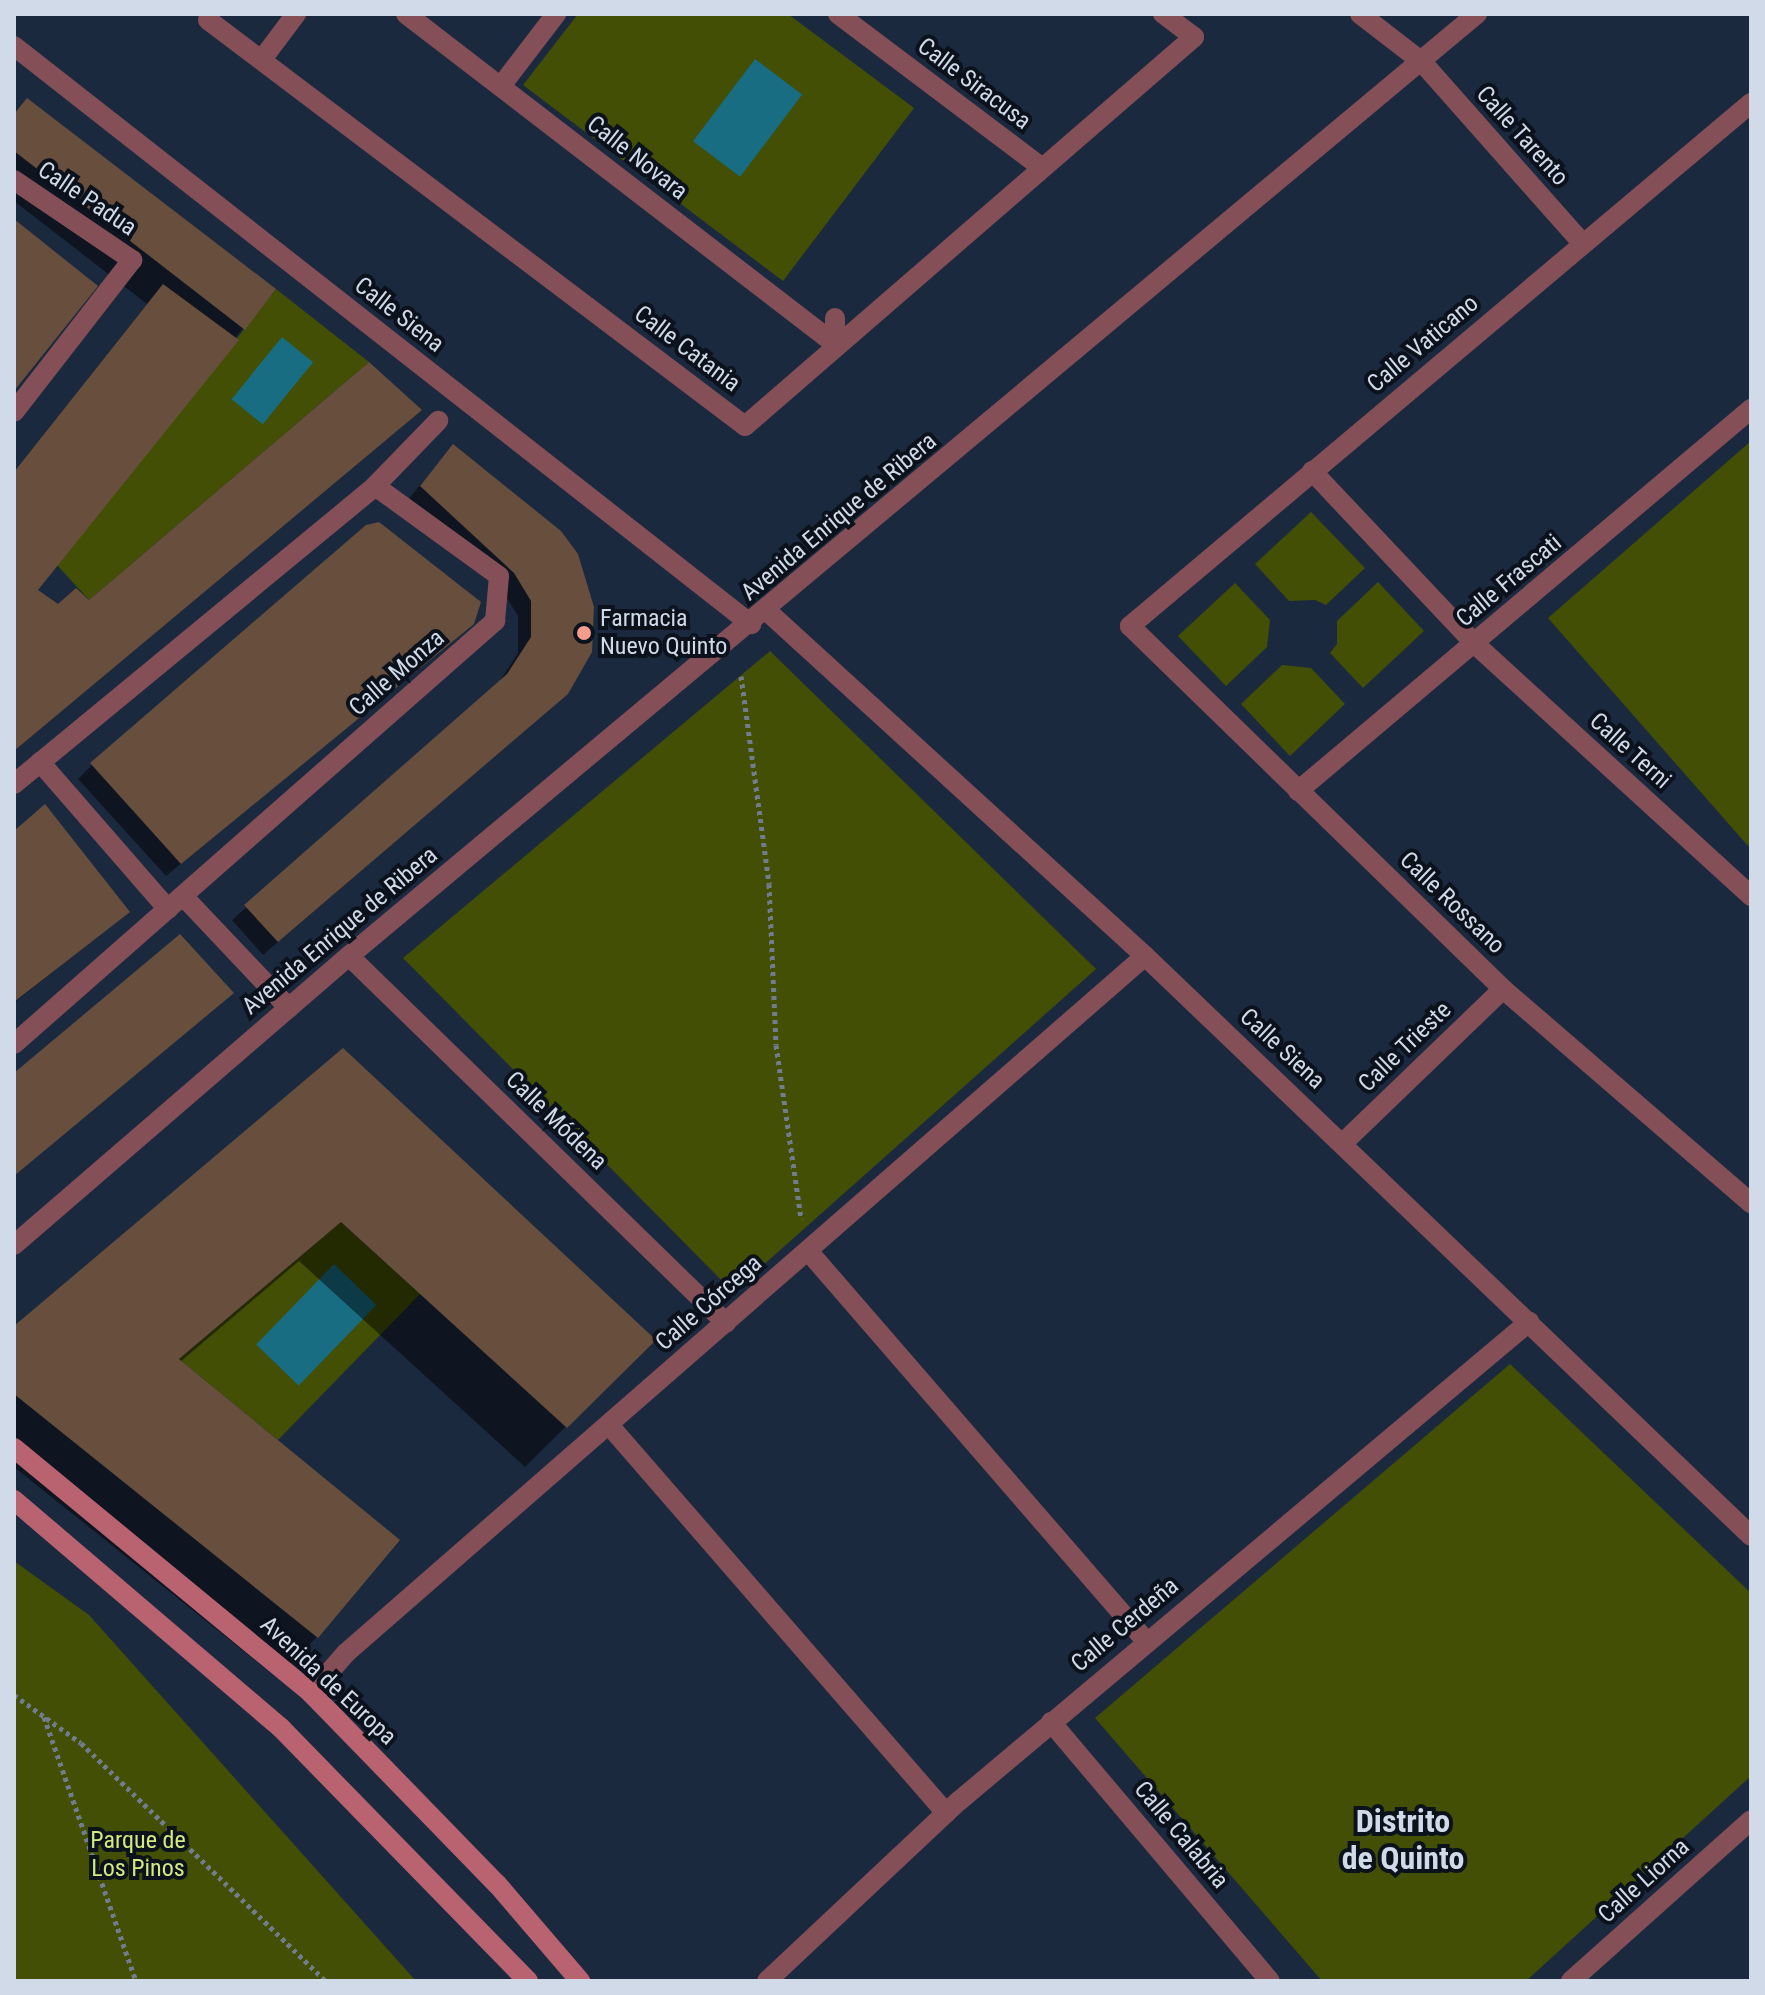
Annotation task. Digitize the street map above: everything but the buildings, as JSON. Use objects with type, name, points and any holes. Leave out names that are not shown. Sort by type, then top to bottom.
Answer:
[{"type":"main road","name":"Avenida de Europa","points":[[14,1448],[311,1693],[497,1884],[580,1981]]},
{"type":"main road","points":[[14,1500],[227,1677],[528,1981]]},
{"type":"street","points":[[263,58],[296,14]]},
{"type":"street","name":"Calle Novara","points":[[406,14],[835,344]]},
{"type":"street","points":[[501,86],[556,14]]},
{"type":"street","name":"Calle Siracusa","points":[[838,14],[1040,166]]},
{"type":"street","name":"Calle Catania","points":[[208,20],[263,58],[745,426],[1040,166],[1194,37],[1163,14]]},
{"type":"street","name":"Calle Tarento","points":[[1360,14],[1422,62],[1583,244]]},
{"type":"street","name":"Avenida Enrique de Ribera","points":[[14,1245],[349,956],[767,611],[1477,14]]},
{"type":"street","name":"Calle Siena","points":[[14,46],[751,624]]},
{"type":"street","name":"Calle Vaticano","points":[[1130,626],[1751,103]]},
{"type":"street","name":"Calle Padua","points":[[14,180],[132,260],[14,412]]},
{"type":"street","points":[[835,318],[835,344]]},
{"type":"street","name":"Calle Frascati","points":[[1298,791],[1751,409]]},
{"type":"street","points":[[14,784],[375,486],[438,421]]},
{"type":"street","name":"Calle Terni","points":[[1312,471],[1475,644],[1751,896]]},
{"type":"street","name":"Calle Monza","points":[[14,1044],[495,621],[499,576],[375,486]]},
{"type":"street","name":"Calle Siena","points":[[767,611],[1145,956],[1751,1536]]},
{"type":"street","name":"Calle Rossano","points":[[1130,626],[1503,989],[1750,1201]]},
{"type":"street","points":[[40,762],[176,902],[289,1008]]},
{"type":"street","name":"Calle Módena","points":[[349,956],[726,1323]]},
{"type":"street","name":"Calle Córcega","points":[[311,1693],[346,1653],[1145,956]]},
{"type":"street","name":"Calle Trieste","points":[[1343,1143],[1503,989]]},
{"type":"street","points":[[809,1252],[1146,1641]]},
{"type":"street","name":"Calle Cerdeña","points":[[767,1981],[946,1813],[1051,1722],[1529,1322]]},
{"type":"street","points":[[609,1425],[946,1813]]},
{"type":"street","name":"Calle Calabria","points":[[1051,1722],[1270,1981]]},
{"type":"street","name":"Calle Liorna","points":[[1571,1981],[1751,1820]]},
{"type":"path","points":[[741,676],[769,884],[776,1045],[803,1230]]},
{"type":"path","points":[[14,1695],[81,1743],[326,1981]]},
{"type":"path","points":[[43,1716],[136,1981]]},
{"type":"green space","points":[[578,14],[788,14],[914,108],[783,281],[523,85]]},
{"type":"green space","points":[[276,289],[369,362],[89,600],[57,565]]},
{"type":"green space","points":[[1751,441],[1751,843],[1748,846],[1548,618]]},
{"type":"green space","points":[[1311,512],[1365,568],[1326,605],[1315,600],[1289,601],[1255,564]]},
{"type":"green space","points":[[1378,582],[1424,631],[1363,688],[1330,653],[1337,644],[1337,621]]},
{"type":"green space","points":[[1235,583],[1270,620],[1267,647],[1226,686],[1178,636]]},
{"type":"green space","points":[[770,651],[1096,969],[733,1292],[403,958]]},
{"type":"green space","points":[[1282,665],[1311,668],[1345,704],[1290,756],[1241,704]]},
{"type":"green space","points":[[341,1222],[420,1294],[278,1440],[179,1359]]},
{"type":"green space","points":[[1510,1364],[1751,1593],[1751,1776],[1526,1981],[1322,1981],[1095,1718]]},
{"type":"green space","name":"Parque de Los Pinos","points":[[14,1561],[89,1615],[416,1981],[14,1981]]},
{"type":"water","points":[[755,59],[802,95],[740,177],[693,141]]},
{"type":"water","points":[[282,337],[313,362],[263,424],[232,399]]},
{"type":"water","points":[[334,1264],[376,1305],[299,1386],[256,1345]]},
{"type":"place","name":"Farmacia Nuevo Quinto","points":[[584,633]]},
{"type":"district","name":"Distrito de Quinto","points":[[1403,1840]]}]
